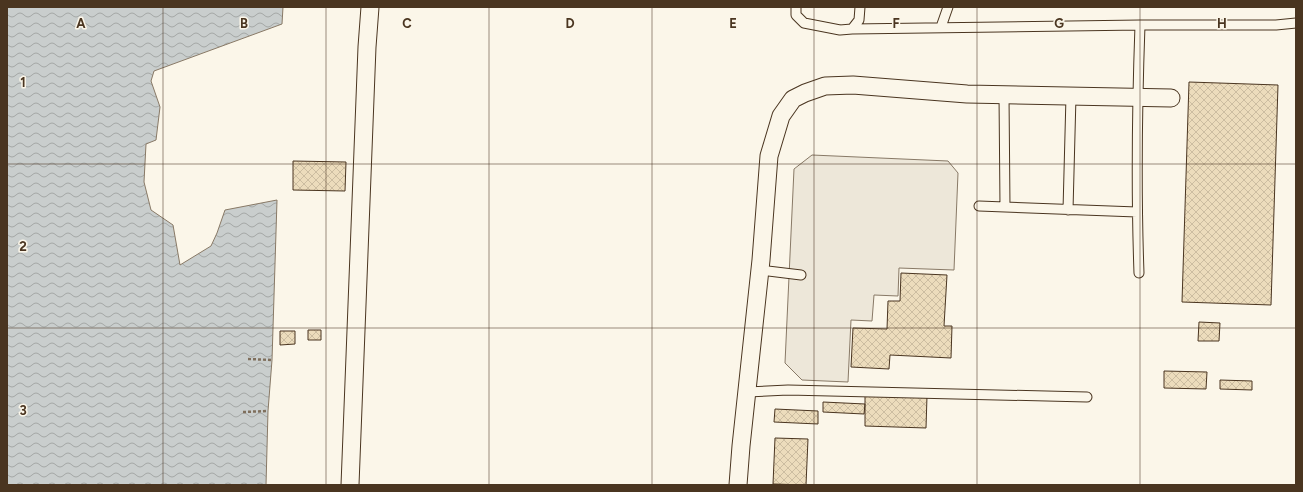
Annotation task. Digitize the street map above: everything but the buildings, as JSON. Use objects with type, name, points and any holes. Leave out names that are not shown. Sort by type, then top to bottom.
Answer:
[{"type":"street","points":[[350,485],[367,47],[370,7]]},
{"type":"street","points":[[738,485],[760,270],[769,156],[781,116],[793,99],[825,86],[853,85],[967,94],[1171,98]]},
{"type":"lane","points":[[796,7],[796,15],[804,23],[840,30],[941,27],[1276,25],[1296,23]]},
{"type":"lane","points":[[852,29],[859,20],[860,7]]},
{"type":"lane","points":[[941,27],[948,7]]},
{"type":"lane","points":[[1139,273],[1137,212],[1137,97],[1140,25]]},
{"type":"lane","points":[[1004,95],[1005,207]]},
{"type":"lane","points":[[1068,210],[1071,96]]},
{"type":"lane","points":[[979,206],[1137,212]]},
{"type":"lane","points":[[760,270],[801,274]]},
{"type":"lane","points":[[747,392],[788,390],[1087,397]]},
{"type":"path","points":[[248,359],[272,360]]},
{"type":"path","points":[[243,412],[268,411]]},
{"type":"shaded area","points":[[812,155],[948,161],[958,173],[954,270],[899,268],[898,296],[874,295],[872,321],[851,320],[848,382],[802,380],[785,363],[794,169]]},
{"type":"water","points":[[7,7],[283,7],[282,24],[154,71],[151,81],[160,107],[156,140],[146,144],[144,182],[151,210],[173,225],[180,265],[211,246],[225,210],[277,200],[266,485],[7,485]]}]
